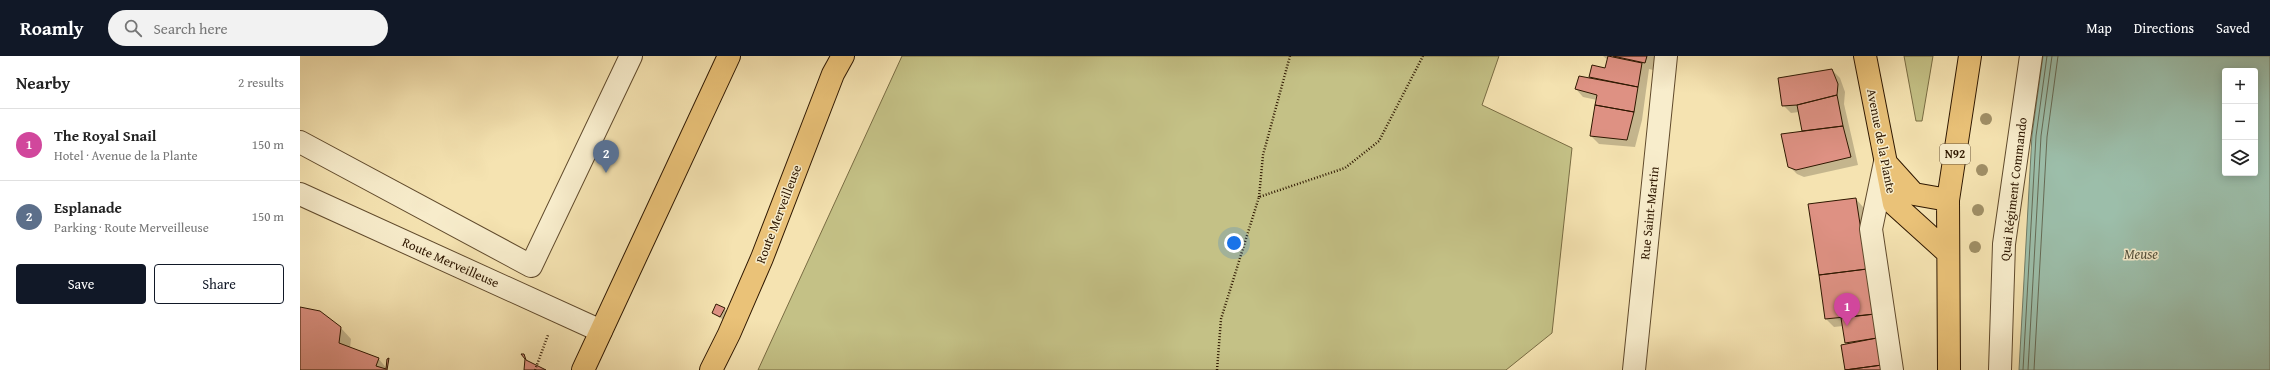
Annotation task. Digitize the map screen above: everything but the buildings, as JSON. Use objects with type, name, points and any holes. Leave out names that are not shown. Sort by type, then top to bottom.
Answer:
[{"type":"main road","points":[[583,370],[729,56]]},
{"type":"main road","name":"Route Merveilleuse","points":[[711,370],[741,309],[832,74],[843,56]]},
{"type":"main road","name":"Avenue de la Plante","points":[[1865,56],[1894,204],[1947,252]]},
{"type":"main road","name":"N92","points":[[1949,370],[1947,252],[1948,200],[1970,56]]},
{"type":"main road","points":[[1885,162],[1914,194],[1948,200]]},
{"type":"street","points":[[300,142],[531,266],[631,56]]},
{"type":"street","name":"Rue Saint-Martin","points":[[1634,370],[1666,56]]},
{"type":"street","name":"Quai Régiment Commando","points":[[2000,370],[2004,244],[2031,56]]},
{"type":"street","points":[[1885,162],[1871,229],[1892,370]]},
{"type":"street","name":"Route Merveilleuse","points":[[300,194],[601,331]]},
{"type":"path","points":[[1217,370],[1221,319],[1259,197],[1263,155],[1290,56]]},
{"type":"path","points":[[1259,197],[1345,168],[1379,141],[1423,56]]},
{"type":"path","points":[[535,370],[558,311]]},
{"type":"shaded area","points":[[902,56],[1499,56],[1482,105],[1572,148],[1552,333],[1506,370],[758,370]]},
{"type":"shaded area","points":[[1904,56],[1933,56],[1922,121],[1916,121]]},
{"type":"water","name":"Meuse","points":[[2043,56],[2270,56],[2270,370],[2019,370],[2032,135]]},
{"type":"place","name":"Esplanade","points":[[606,173]]},
{"type":"place","name":"The Royal Snail","points":[[1847,326]]}]
